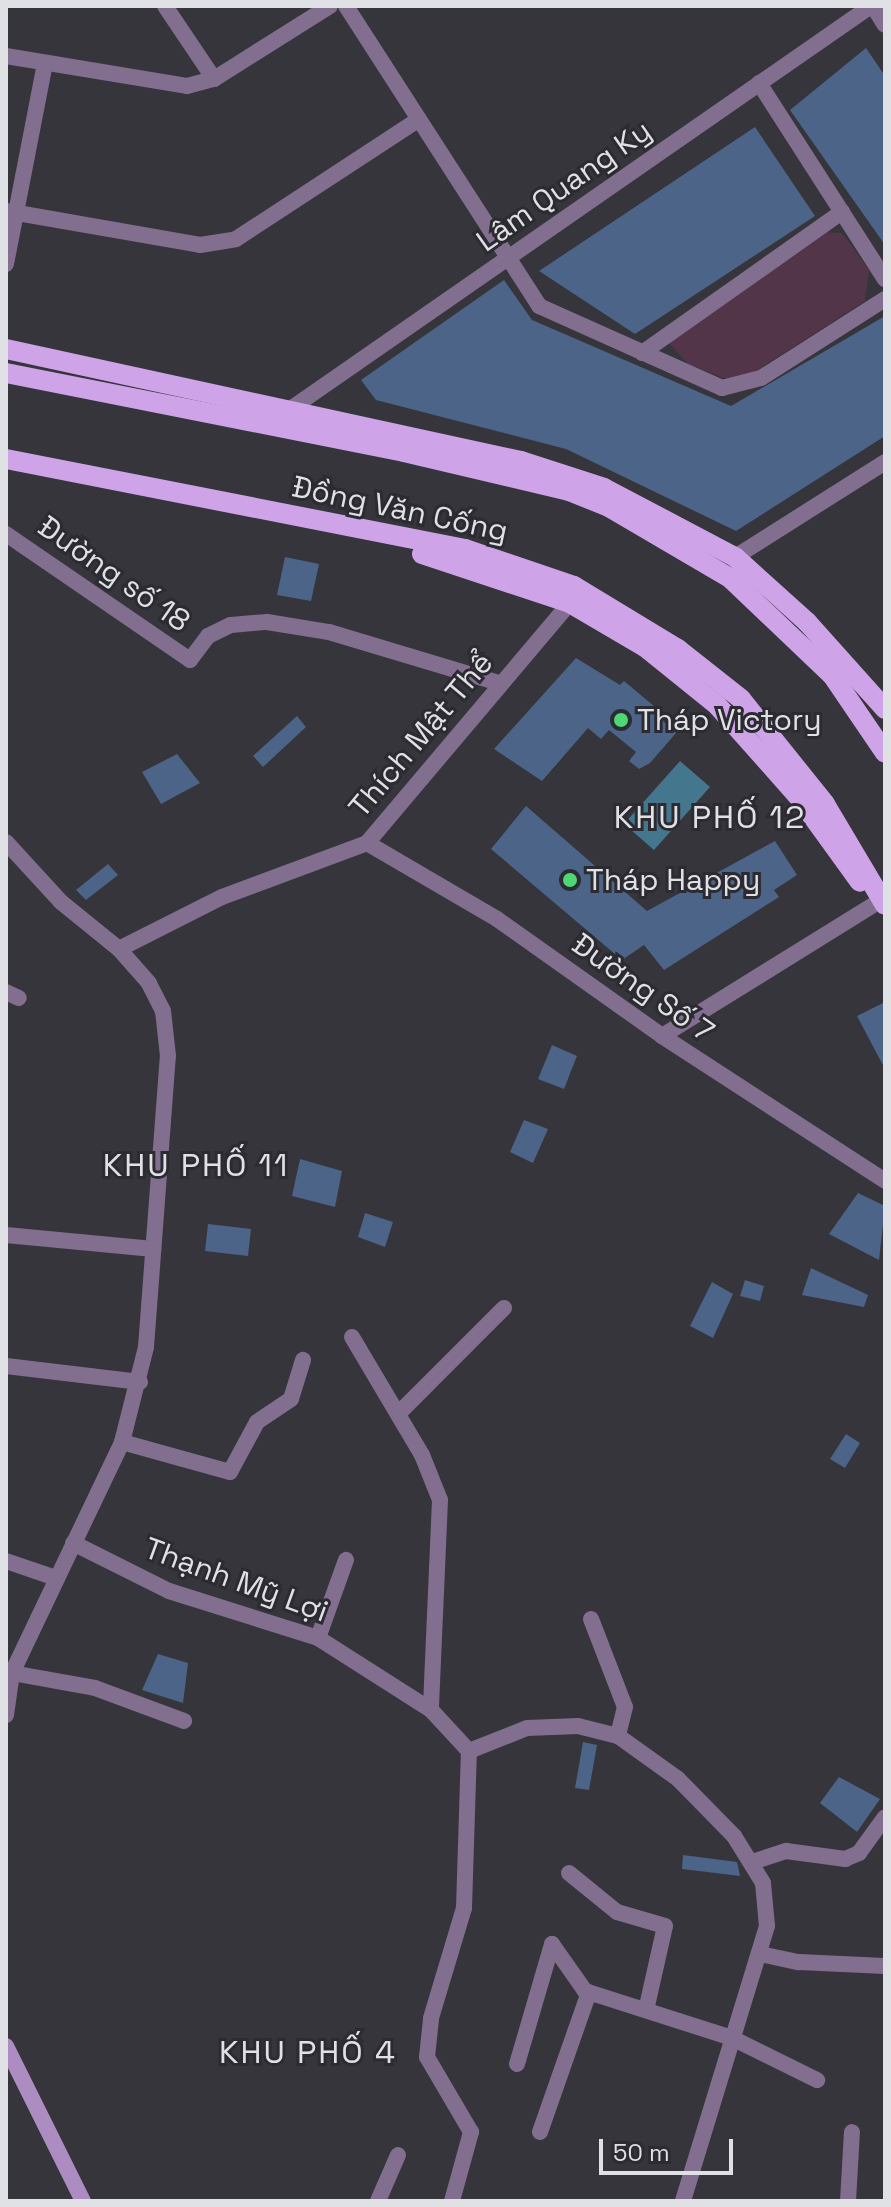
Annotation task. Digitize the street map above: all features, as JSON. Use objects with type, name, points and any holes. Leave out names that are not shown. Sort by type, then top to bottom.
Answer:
[{"type":"main road","name":"Đồng Văn Cống","points":[[6,349],[524,481],[609,507],[730,578],[832,675],[885,753]]},
{"type":"main road","name":"Đồng Văn Cống","points":[[6,373],[521,461],[604,488],[735,557],[817,632],[885,709]]},
{"type":"main road","name":"Đồng Văn Cống","points":[[6,459],[465,549],[574,586],[678,649],[741,699],[825,804],[884,901]]},
{"type":"main road","name":"Đồng Văn Cống","points":[[6,472],[430,555],[570,603],[645,647],[717,705],[797,795],[853,874],[884,901]]},
{"type":"main road","points":[[6,2046],[83,2201]]},
{"type":"street","points":[[165,6],[214,79]]},
{"type":"street","points":[[6,56],[187,86],[214,79],[330,6]]},
{"type":"street","points":[[346,6],[416,121],[539,306],[722,388],[742,387],[885,299]]},
{"type":"street","points":[[872,6],[885,25]]},
{"type":"street","name":"Lâm Quang Ky","points":[[284,419],[872,6]]},
{"type":"street","points":[[6,264],[11,212],[45,64]]},
{"type":"street","points":[[759,83],[885,279]]},
{"type":"street","points":[[11,212],[200,245],[236,239],[416,121]]},
{"type":"street","points":[[642,353],[842,212]]},
{"type":"street","points":[[735,557],[885,462]]},
{"type":"street","name":"Đường số 18","points":[[6,534],[190,660],[208,636],[231,625],[267,622],[329,632],[499,683]]},
{"type":"street","name":"Thích Mật Thể","points":[[119,949],[222,897],[367,843],[499,683],[570,603]]},
{"type":"street","points":[[6,842],[61,902],[119,949],[149,983],[163,1011],[168,1056],[140,1382],[122,1442],[12,1673],[6,1715]]},
{"type":"street","name":"Đường Số 7","points":[[367,843],[497,919],[662,1036],[885,1181]]},
{"type":"street","points":[[662,1036],[884,901]]},
{"type":"street","points":[[6,1235],[153,1249]]},
{"type":"street","points":[[398,1414],[504,1308]]},
{"type":"street","points":[[352,1337],[398,1414],[440,1500],[431,1710]]},
{"type":"street","points":[[122,1442],[230,1472],[257,1422],[291,1399],[303,1360]]},
{"type":"street","points":[[6,1366],[140,1382]]},
{"type":"street","name":"Thạnh Mỹ Lợi","points":[[73,1543],[169,1591],[318,1638],[431,1710],[469,1751]]},
{"type":"street","points":[[318,1638],[346,1560]]},
{"type":"street","points":[[6,1561],[56,1578]]},
{"type":"street","points":[[591,1619],[625,1707],[618,1736]]},
{"type":"street","points":[[12,1673],[95,1688],[184,1721]]},
{"type":"street","points":[[452,2201],[471,2132],[427,2057],[431,2018],[464,1908],[469,1751],[527,1728],[578,1726],[618,1736],[678,1779],[755,1861],[767,1926],[683,2201]]},
{"type":"street","points":[[755,1861],[786,1851],[845,1859],[859,1853],[885,1817]]},
{"type":"street","points":[[569,1873],[617,1912],[665,1926],[646,2010]]},
{"type":"street","points":[[517,2064],[552,1944],[573,1981],[589,1992],[732,2038],[817,2080]]},
{"type":"street","points":[[760,1954],[799,1962],[885,1966]]},
{"type":"street","points":[[540,2132],[589,1992]]},
{"type":"street","points":[[848,2201],[852,2132]]},
{"type":"street","points":[[378,2201],[398,2155]]},
{"type":"shaded area","points":[[825,232],[842,233],[869,270],[865,301],[737,383],[688,364],[668,342]]},
{"type":"water","points":[[680,761],[710,787],[654,850],[624,824]]},
{"type":"building","points":[[866,48],[885,76],[885,245],[790,110]]},
{"type":"building","points":[[755,127],[815,216],[635,334],[539,271]]},
{"type":"building","points":[[504,280],[532,320],[731,406],[885,316],[885,436],[736,531],[566,449],[376,400],[361,380]]},
{"type":"building","points":[[285,557],[319,564],[311,601],[277,595]]},
{"type":"building","name":"Tháp Victory","points":[[576,658],[620,685],[624,681],[667,717],[663,721],[676,733],[650,763],[639,769],[629,761],[636,752],[609,730],[601,739],[588,728],[542,781],[494,749]]},
{"type":"building","points":[[297,716],[306,727],[263,767],[253,756]]},
{"type":"building","points":[[177,754],[200,783],[161,804],[142,772]]},
{"type":"building","points":[[526,806],[647,911],[775,841],[797,875],[774,890],[779,897],[664,970],[644,945],[622,960],[491,849]]},
{"type":"building","points":[[108,864],[118,875],[86,900],[76,890]]},
{"type":"building","points":[[885,1002],[885,1069],[857,1016]]},
{"type":"building","points":[[552,1045],[577,1056],[564,1089],[538,1079]]},
{"type":"building","points":[[524,1120],[548,1129],[533,1163],[510,1152]]},
{"type":"building","points":[[300,1159],[342,1171],[335,1207],[292,1196]]},
{"type":"building","points":[[858,1193],[885,1206],[879,1260],[829,1234]]},
{"type":"building","points":[[365,1213],[393,1222],[385,1247],[358,1237]]},
{"type":"building","points":[[208,1224],[251,1229],[248,1256],[205,1251]]},
{"type":"building","points":[[811,1268],[868,1295],[864,1307],[802,1295]]},
{"type":"building","points":[[745,1280],[764,1286],[760,1301],[740,1296]]},
{"type":"building","points":[[712,1282],[733,1294],[713,1338],[690,1326]]},
{"type":"building","points":[[846,1434],[860,1443],[845,1468],[830,1459]]},
{"type":"building","points":[[158,1654],[188,1663],[183,1703],[142,1690]]},
{"type":"building","points":[[583,1742],[597,1745],[589,1790],[575,1788]]},
{"type":"building","points":[[839,1777],[880,1799],[857,1832],[820,1803]]},
{"type":"building","points":[[683,1855],[737,1862],[740,1876],[682,1869]]},
{"type":"place","name":"Tháp Victory","points":[[621,720]]},
{"type":"place","name":"Tháp Happy","points":[[570,880]]},
{"type":"district","name":"KHU PHỐ 12","points":[[710,817]]},
{"type":"district","name":"KHU PHỐ 11","points":[[196,1165]]},
{"type":"district","name":"KHU PHỐ 4","points":[[308,2052]]}]
